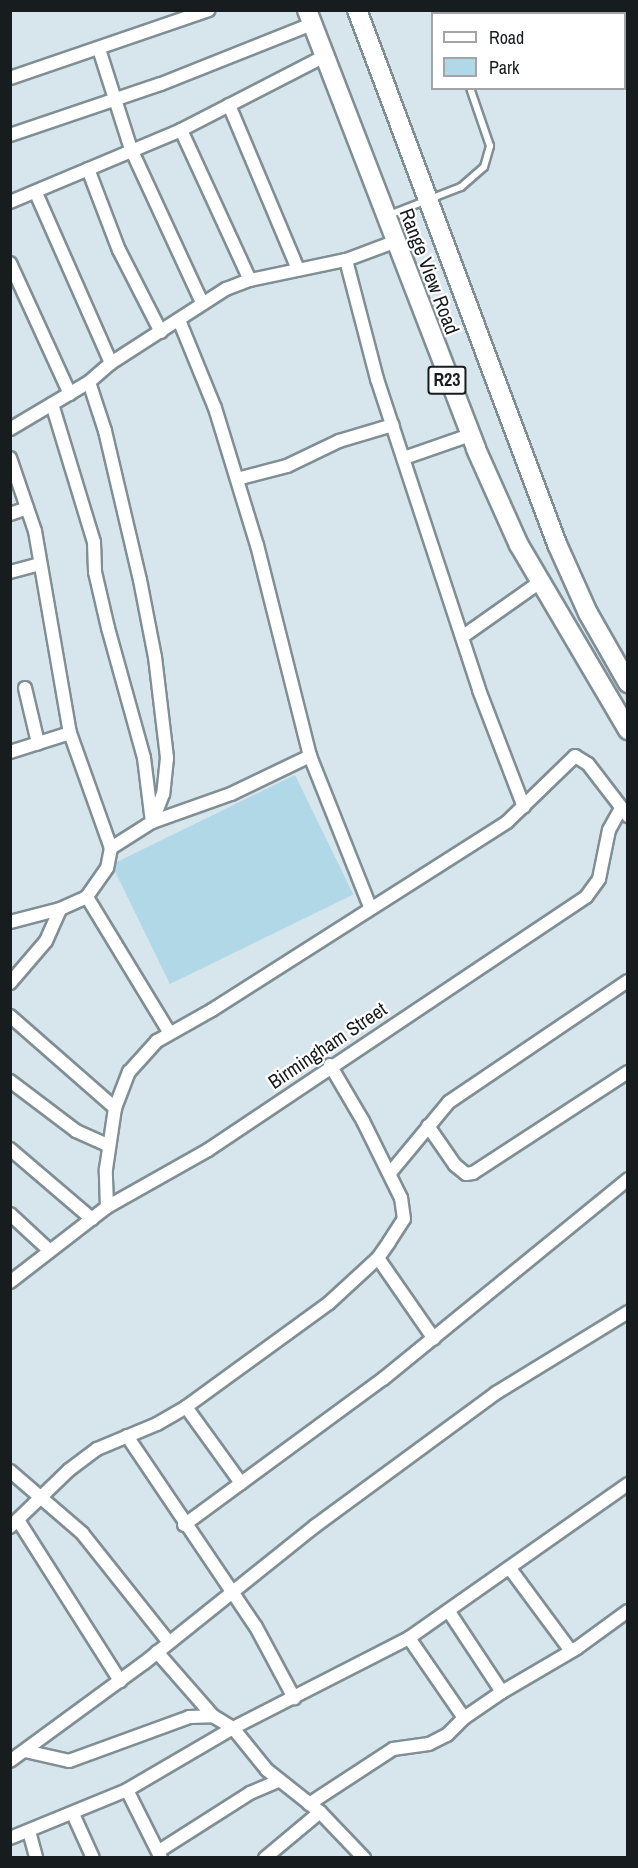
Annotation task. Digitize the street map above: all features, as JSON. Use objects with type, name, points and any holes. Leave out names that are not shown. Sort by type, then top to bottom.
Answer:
[{"type":"main road","name":"Range View Road","points":[[357,10],[431,200],[557,544],[588,614],[627,683]]},
{"type":"main road","name":"Range View Road","points":[[309,17],[470,435],[540,582],[627,730]]},
{"type":"street","points":[[10,78],[209,10]]},
{"type":"street","points":[[10,135],[112,100],[309,17]]},
{"type":"street","points":[[99,49],[112,100],[131,149],[202,303]]},
{"type":"street","points":[[10,202],[131,149],[181,130],[325,56]]},
{"type":"street","points":[[229,105],[298,269]]},
{"type":"street","points":[[181,130],[250,280]]},
{"type":"street","points":[[88,169],[119,250],[162,332]]},
{"type":"street","points":[[36,192],[111,363]]},
{"type":"street","points":[[10,429],[89,382],[111,363],[162,332],[202,303],[250,280],[346,260],[394,242]]},
{"type":"street","points":[[346,260],[393,425],[462,637],[524,807]]},
{"type":"street","points":[[10,263],[70,394]]},
{"type":"street","points":[[179,320],[215,408],[237,479],[285,649],[310,756],[370,908]]},
{"type":"street","points":[[89,382],[122,497],[155,657],[166,777],[152,822]]},
{"type":"street","points":[[52,404],[94,542],[95,572],[144,758],[152,822]]},
{"type":"street","points":[[237,479],[287,466],[339,441],[393,425]]},
{"type":"street","points":[[404,458],[470,435]]},
{"type":"street","points":[[10,458],[35,531],[70,733],[111,848],[107,868],[87,897],[60,909],[10,922]]},
{"type":"street","points":[[10,514],[27,508]]},
{"type":"street","points":[[10,572],[39,564]]},
{"type":"street","points":[[462,637],[540,582]]},
{"type":"street","points":[[25,688],[38,743]]},
{"type":"street","points":[[10,752],[70,733]]},
{"type":"street","points":[[111,848],[152,822],[231,794],[310,756]]},
{"type":"street","points":[[107,1207],[108,1145],[115,1108],[140,1056],[169,1032],[220,1005],[489,834],[524,807],[577,756],[588,764],[624,812]]},
{"type":"street","name":"Birmingham Street","points":[[10,1282],[107,1207],[208,1149],[330,1065],[586,897],[599,879],[609,830],[624,812]]},
{"type":"street","points":[[87,897],[169,1032]]},
{"type":"street","points":[[10,983],[46,941],[60,909]]},
{"type":"street","points":[[390,1173],[428,1126],[464,1090],[528,1051],[627,981]]},
{"type":"street","points":[[10,1016],[115,1108]]},
{"type":"street","points":[[120,1681],[14,1524],[88,1456],[186,1407],[328,1303],[378,1258],[404,1214],[390,1173],[330,1065]]},
{"type":"street","points":[[428,1126],[455,1165],[466,1174],[473,1173],[627,1072]]},
{"type":"street","points":[[10,1081],[76,1131],[108,1145]]},
{"type":"street","points":[[10,1149],[92,1219]]},
{"type":"street","points":[[184,1525],[434,1339],[627,1179]]},
{"type":"street","points":[[10,1215],[50,1251]]},
{"type":"street","points":[[378,1258],[434,1339]]},
{"type":"street","points":[[11,1760],[120,1681],[168,1641],[496,1393],[627,1312]]},
{"type":"street","points":[[186,1407],[241,1483]]},
{"type":"street","points":[[127,1436],[230,1594],[256,1627],[294,1698]]},
{"type":"street","points":[[10,1471],[40,1499],[66,1515],[168,1641]]},
{"type":"street","points":[[10,1838],[127,1790],[233,1728],[409,1638],[450,1613],[511,1570],[627,1484]]},
{"type":"street","points":[[511,1570],[571,1651]]},
{"type":"street","points":[[309,1804],[393,1749],[429,1744],[447,1735],[464,1718],[502,1692],[571,1651],[627,1611]]},
{"type":"street","points":[[450,1613],[502,1692]]},
{"type":"street","points":[[409,1638],[464,1718]]},
{"type":"street","points":[[157,1652],[213,1716],[233,1728],[278,1781],[320,1812],[364,1857]]},
{"type":"street","points":[[25,1751],[69,1761],[189,1717],[213,1716]]},
{"type":"street","points":[[127,1790],[160,1854],[250,1793],[278,1781]]},
{"type":"street","points":[[265,1857],[320,1812]]},
{"type":"street","points":[[73,1814],[93,1857]]},
{"type":"street","points":[[28,1831],[36,1857]]},
{"type":"lane","points":[[385,216],[431,200],[474,177],[490,155],[486,129],[471,90]]},
{"type":"green space","points":[[295,775],[353,895],[170,984],[112,864]]}]
